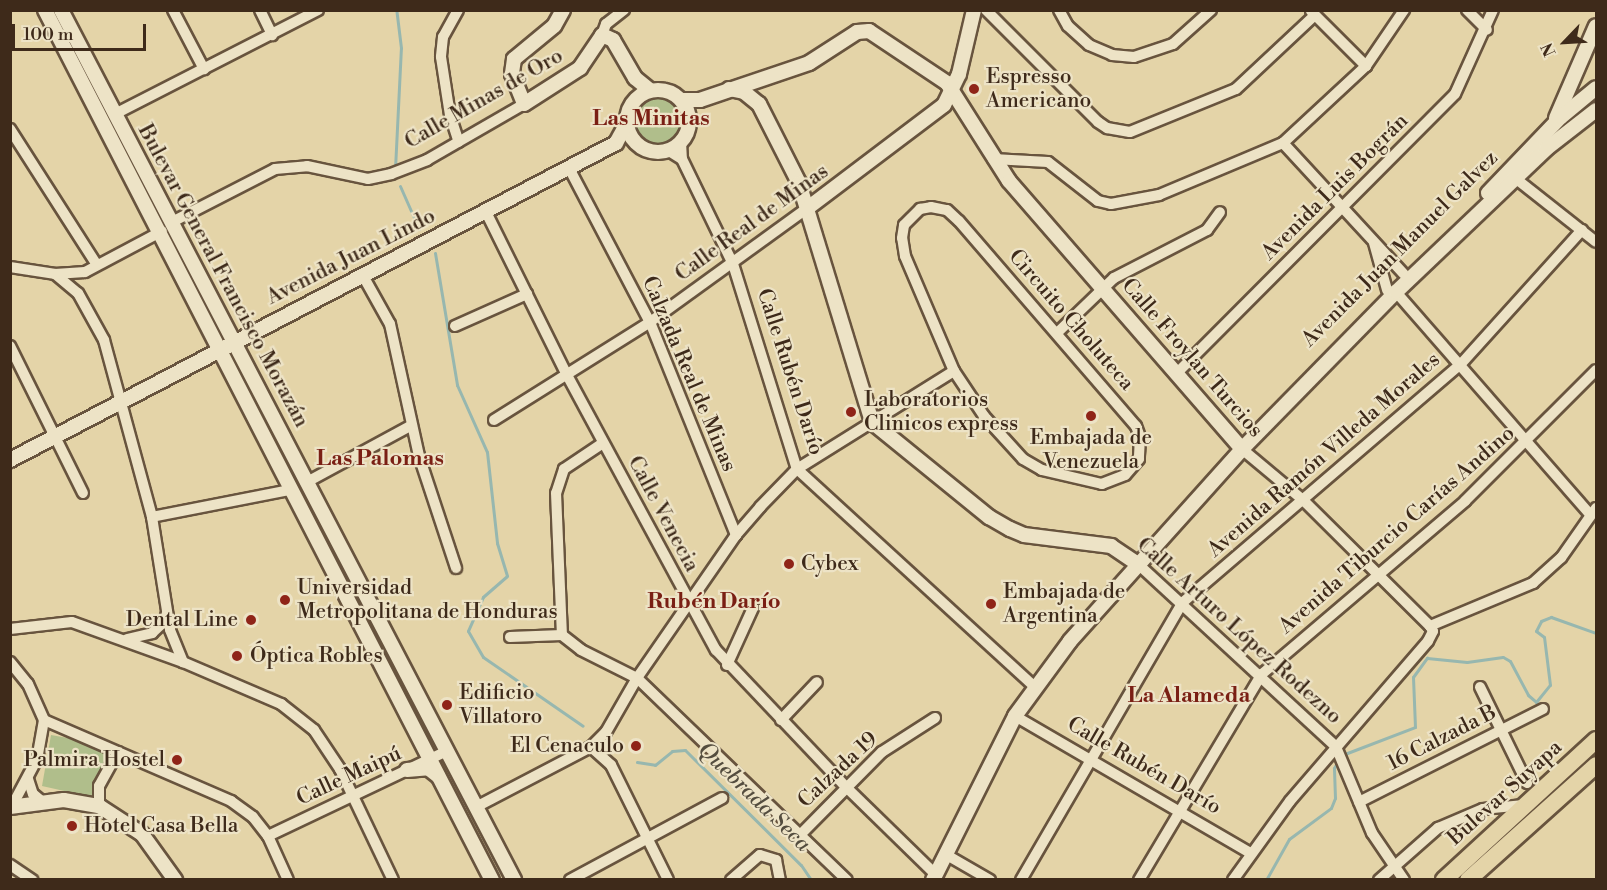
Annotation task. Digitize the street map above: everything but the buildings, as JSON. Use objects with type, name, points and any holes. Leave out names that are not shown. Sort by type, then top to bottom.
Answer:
[{"type":"main road","name":"Bulevar Suyapa","points":[[1444,879],[1596,740]]},
{"type":"main road","name":"Bulevar Suyapa","points":[[1468,879],[1596,765]]},
{"type":"street","name":"Bulevar General Francisco Morazán","points":[[45,10],[243,359],[514,879]]},
{"type":"street","name":"Bulevar General Francisco Morazán","points":[[61,10],[115,114],[167,227],[211,333],[492,879]]},
{"type":"street","points":[[173,10],[204,69]]},
{"type":"street","points":[[260,10],[272,34]]},
{"type":"street","points":[[115,114],[318,10]]},
{"type":"street","points":[[458,10],[443,37],[441,57],[450,115],[459,142]]},
{"type":"street","points":[[524,104],[512,74],[514,59],[554,26],[563,10]]},
{"type":"street","name":"Calle Minas de Oro","points":[[85,272],[275,170],[307,166],[368,179],[427,160],[524,104],[580,68],[602,35],[606,24],[624,10]]},
{"type":"street","name":"Calle Real de Minas","points":[[494,420],[650,322],[733,264],[944,105],[953,91],[974,10]]},
{"type":"street","points":[[986,10],[1098,122],[1107,128],[1130,132],[1236,88],[1313,13],[1366,66]]},
{"type":"street","points":[[1059,10],[1068,26],[1089,45],[1112,55],[1134,57],[1173,44],[1211,10]]},
{"type":"street","points":[[993,159],[1048,162],[1061,169],[1083,193],[1111,204],[1159,195],[1282,143],[1366,66],[1404,10]]},
{"type":"street","points":[[1467,10],[1487,30]]},
{"type":"street","name":"Avenida Luis Bográn","points":[[1178,372],[1455,94],[1487,30],[1493,10]]},
{"type":"street","points":[[1551,127],[1596,26]]},
{"type":"street","points":[[681,100],[700,100],[809,63],[864,30],[933,71],[953,91]]},
{"type":"street","points":[[602,35],[613,40],[635,78],[650,90],[667,91],[681,100],[688,114],[688,129],[681,142],[669,150],[652,152],[636,144],[616,143],[626,125],[634,100],[635,78]]},
{"type":"street","points":[[933,71],[947,71],[962,55]]},
{"type":"street","points":[[768,76],[755,90],[759,104],[809,207],[872,422]]},
{"type":"street","name":"Avenida Juan Manuel Galvez","points":[[934,877],[1015,716],[1035,687],[1138,564],[1242,449],[1392,291],[1515,178],[1551,127],[1596,88]]},
{"type":"street","points":[[729,89],[744,92],[759,104]]},
{"type":"street","points":[[634,100],[650,90]]},
{"type":"street","name":"Calle Froylan Turcios","points":[[953,91],[993,159],[1242,449],[1303,500],[1430,626]]},
{"type":"street","points":[[688,114],[700,100]]},
{"type":"street","points":[[1526,160],[1596,101]]},
{"type":"street","name":"Avenida Juan Manuel Galvez","points":[[1392,291],[1404,274],[1526,160],[1596,110]]},
{"type":"street","points":[[626,125],[636,144]]},
{"type":"street","points":[[10,129],[97,265]]},
{"type":"street","name":"Calle Rubén Darío","points":[[681,142],[682,159],[733,264],[797,469],[1035,687]]},
{"type":"street","name":"Avenida Juan Lindo","points":[[10,460],[233,341],[616,143]]},
{"type":"street","points":[[1282,143],[1341,209],[1404,274]]},
{"type":"street","name":"Calle Rubén Darío","points":[[669,150],[682,159]]},
{"type":"street","points":[[10,155],[23,152]]},
{"type":"street","name":"Calzada Real de Minas","points":[[568,168],[650,322],[736,534]]},
{"type":"street","points":[[1515,178],[1596,242]]},
{"type":"street","name":"Circuito Choluteca","points":[[920,209],[947,210],[1057,333],[1136,426],[1140,437],[1139,459],[1114,481],[1088,483],[1042,470],[1023,459],[1002,440],[954,370],[905,256],[902,238],[904,225],[920,209]]},
{"type":"street","name":"Calle Venecia","points":[[486,212],[603,444],[689,603],[727,664],[934,877]]},
{"type":"street","points":[[1057,333],[1114,278],[1208,230],[1220,212]]},
{"type":"street","name":"Avenida Ramón Villeda Morales","points":[[1021,879],[1182,603],[1460,364],[1582,231]]},
{"type":"street","points":[[1233,879],[1251,853],[1339,754],[1428,641],[1433,631],[1430,626],[1533,583],[1561,558],[1593,511],[1392,291],[1373,240]]},
{"type":"street","points":[[10,267],[55,274],[85,272],[78,293]]},
{"type":"street","points":[[55,274],[78,293],[104,340],[123,401],[152,517],[167,612],[183,662]]},
{"type":"street","points":[[362,274],[390,324],[412,425],[456,568]]},
{"type":"street","points":[[455,326],[527,294]]},
{"type":"street","points":[[225,326],[232,332],[252,332]]},
{"type":"street","points":[[243,359],[242,348],[252,332]]},
{"type":"street","points":[[206,356],[212,343],[211,333]]},
{"type":"street","points":[[10,346],[15,362],[56,436],[83,493]]},
{"type":"street","points":[[476,807],[591,747],[606,732],[637,678],[736,534],[797,469],[954,370]]},
{"type":"street","name":"Avenida Tiburcio Carías Andino","points":[[1139,879],[1262,674],[1528,442],[1596,370]]},
{"type":"street","name":"Calle Arturo López Rodezno","points":[[872,422],[989,517],[1010,529],[1024,535],[1111,546],[1138,564],[1262,674],[1339,754],[1372,833],[1404,879]]},
{"type":"street","points":[[307,482],[412,425]]},
{"type":"street","points":[[562,634],[556,493],[564,469],[576,458],[603,444]]},
{"type":"street","points":[[152,517],[290,490]]},
{"type":"street","points":[[727,664],[753,608]]},
{"type":"street","points":[[127,639],[152,633],[164,622],[167,612]]},
{"type":"street","points":[[10,629],[72,622],[127,639],[281,704],[314,730],[352,796],[393,879]]},
{"type":"street","points":[[510,637],[562,634],[581,650],[637,678],[847,879]]},
{"type":"street","points":[[10,662],[28,684],[44,720],[37,759],[28,779],[11,806]]},
{"type":"street","points":[[781,720],[817,682]]},
{"type":"street","points":[[1480,687],[1527,783]]},
{"type":"street","name":"16 Calzada B","points":[[1359,802],[1543,709]]},
{"type":"street","name":"Calle Rubén Darío","points":[[1015,716],[1251,853]]},
{"type":"street","name":"Calzada 19","points":[[801,834],[882,752],[935,718]]},
{"type":"street","points":[[44,720],[231,801],[253,817],[268,836],[288,879]]},
{"type":"street","points":[[591,747],[611,765],[668,879]]},
{"type":"street","name":"Calle Maipú","points":[[268,836],[447,751]]},
{"type":"street","points":[[99,806],[99,786],[118,752]]},
{"type":"street","points":[[407,770],[428,768],[439,777]]},
{"type":"street","points":[[28,779],[33,794],[44,803]]},
{"type":"street","points":[[570,879],[722,798]]},
{"type":"street","points":[[11,806],[76,800],[99,806],[142,834],[175,879]]},
{"type":"street","points":[[1378,879],[1418,841],[1461,816],[1483,809],[1524,805]]},
{"type":"street","points":[[945,854],[990,879]]},
{"type":"street","points":[[731,879],[760,855],[776,860],[780,879]]},
{"type":"street","points":[[10,865],[32,879]]},
{"type":"green space","points":[[653,96],[663,96],[676,103],[683,116],[683,126],[676,139],[663,146],[653,146],[644,142],[637,135],[633,126],[633,116],[637,107],[644,100]]},
{"type":"green space","points":[[51,735],[79,740],[108,754],[91,797],[42,786]]},
{"type":"waterway","name":"Quebrada Seca","points":[[395,169],[401,48],[396,10]]},
{"type":"waterway","points":[[400,186],[419,229]]},
{"type":"waterway","name":"Quebrada Seca","points":[[435,253],[457,385],[487,452],[497,543],[507,576],[483,597],[468,631],[483,657],[583,726]]},
{"type":"waterway","points":[[1342,755],[1415,727],[1413,677],[1427,658],[1467,662],[1503,657],[1510,661],[1528,695],[1536,702],[1550,685],[1544,637],[1536,631],[1541,621],[1551,617],[1596,633]]},
{"type":"waterway","name":"Quebrada Seca","points":[[637,762],[655,765],[672,751],[685,750],[801,865],[811,880]]},
{"type":"waterway","points":[[1266,880],[1289,839],[1331,808],[1335,798],[1334,768],[1338,761]]},
{"type":"place","name":"Espresso Americano","points":[[974,89]]},
{"type":"place","name":"Laboratorios Clinicos express","points":[[851,412]]},
{"type":"place","name":"Embajada de Venezuela","points":[[1091,416]]},
{"type":"place","name":"Cybex","points":[[789,564]]},
{"type":"place","name":"Universidad Metropolitana de Honduras","points":[[285,600]]},
{"type":"place","name":"Embajada de Argentina","points":[[991,604]]},
{"type":"place","name":"Dental Line","points":[[251,620]]},
{"type":"place","name":"Óptica Robles","points":[[237,656]]},
{"type":"place","name":"Edificio Villatoro","points":[[447,705]]},
{"type":"place","name":"El Cenaculo","points":[[636,746]]},
{"type":"place","name":"Palmira Hostel","points":[[177,760]]},
{"type":"place","name":"Hotel Casa Bella","points":[[72,826]]},
{"type":"district","name":"Las Minitas","points":[[651,119]]},
{"type":"district","name":"Las Palomas","points":[[380,459]]},
{"type":"district","name":"Rubén Darío","points":[[714,602]]},
{"type":"district","name":"La Alameda","points":[[1189,696]]}]
